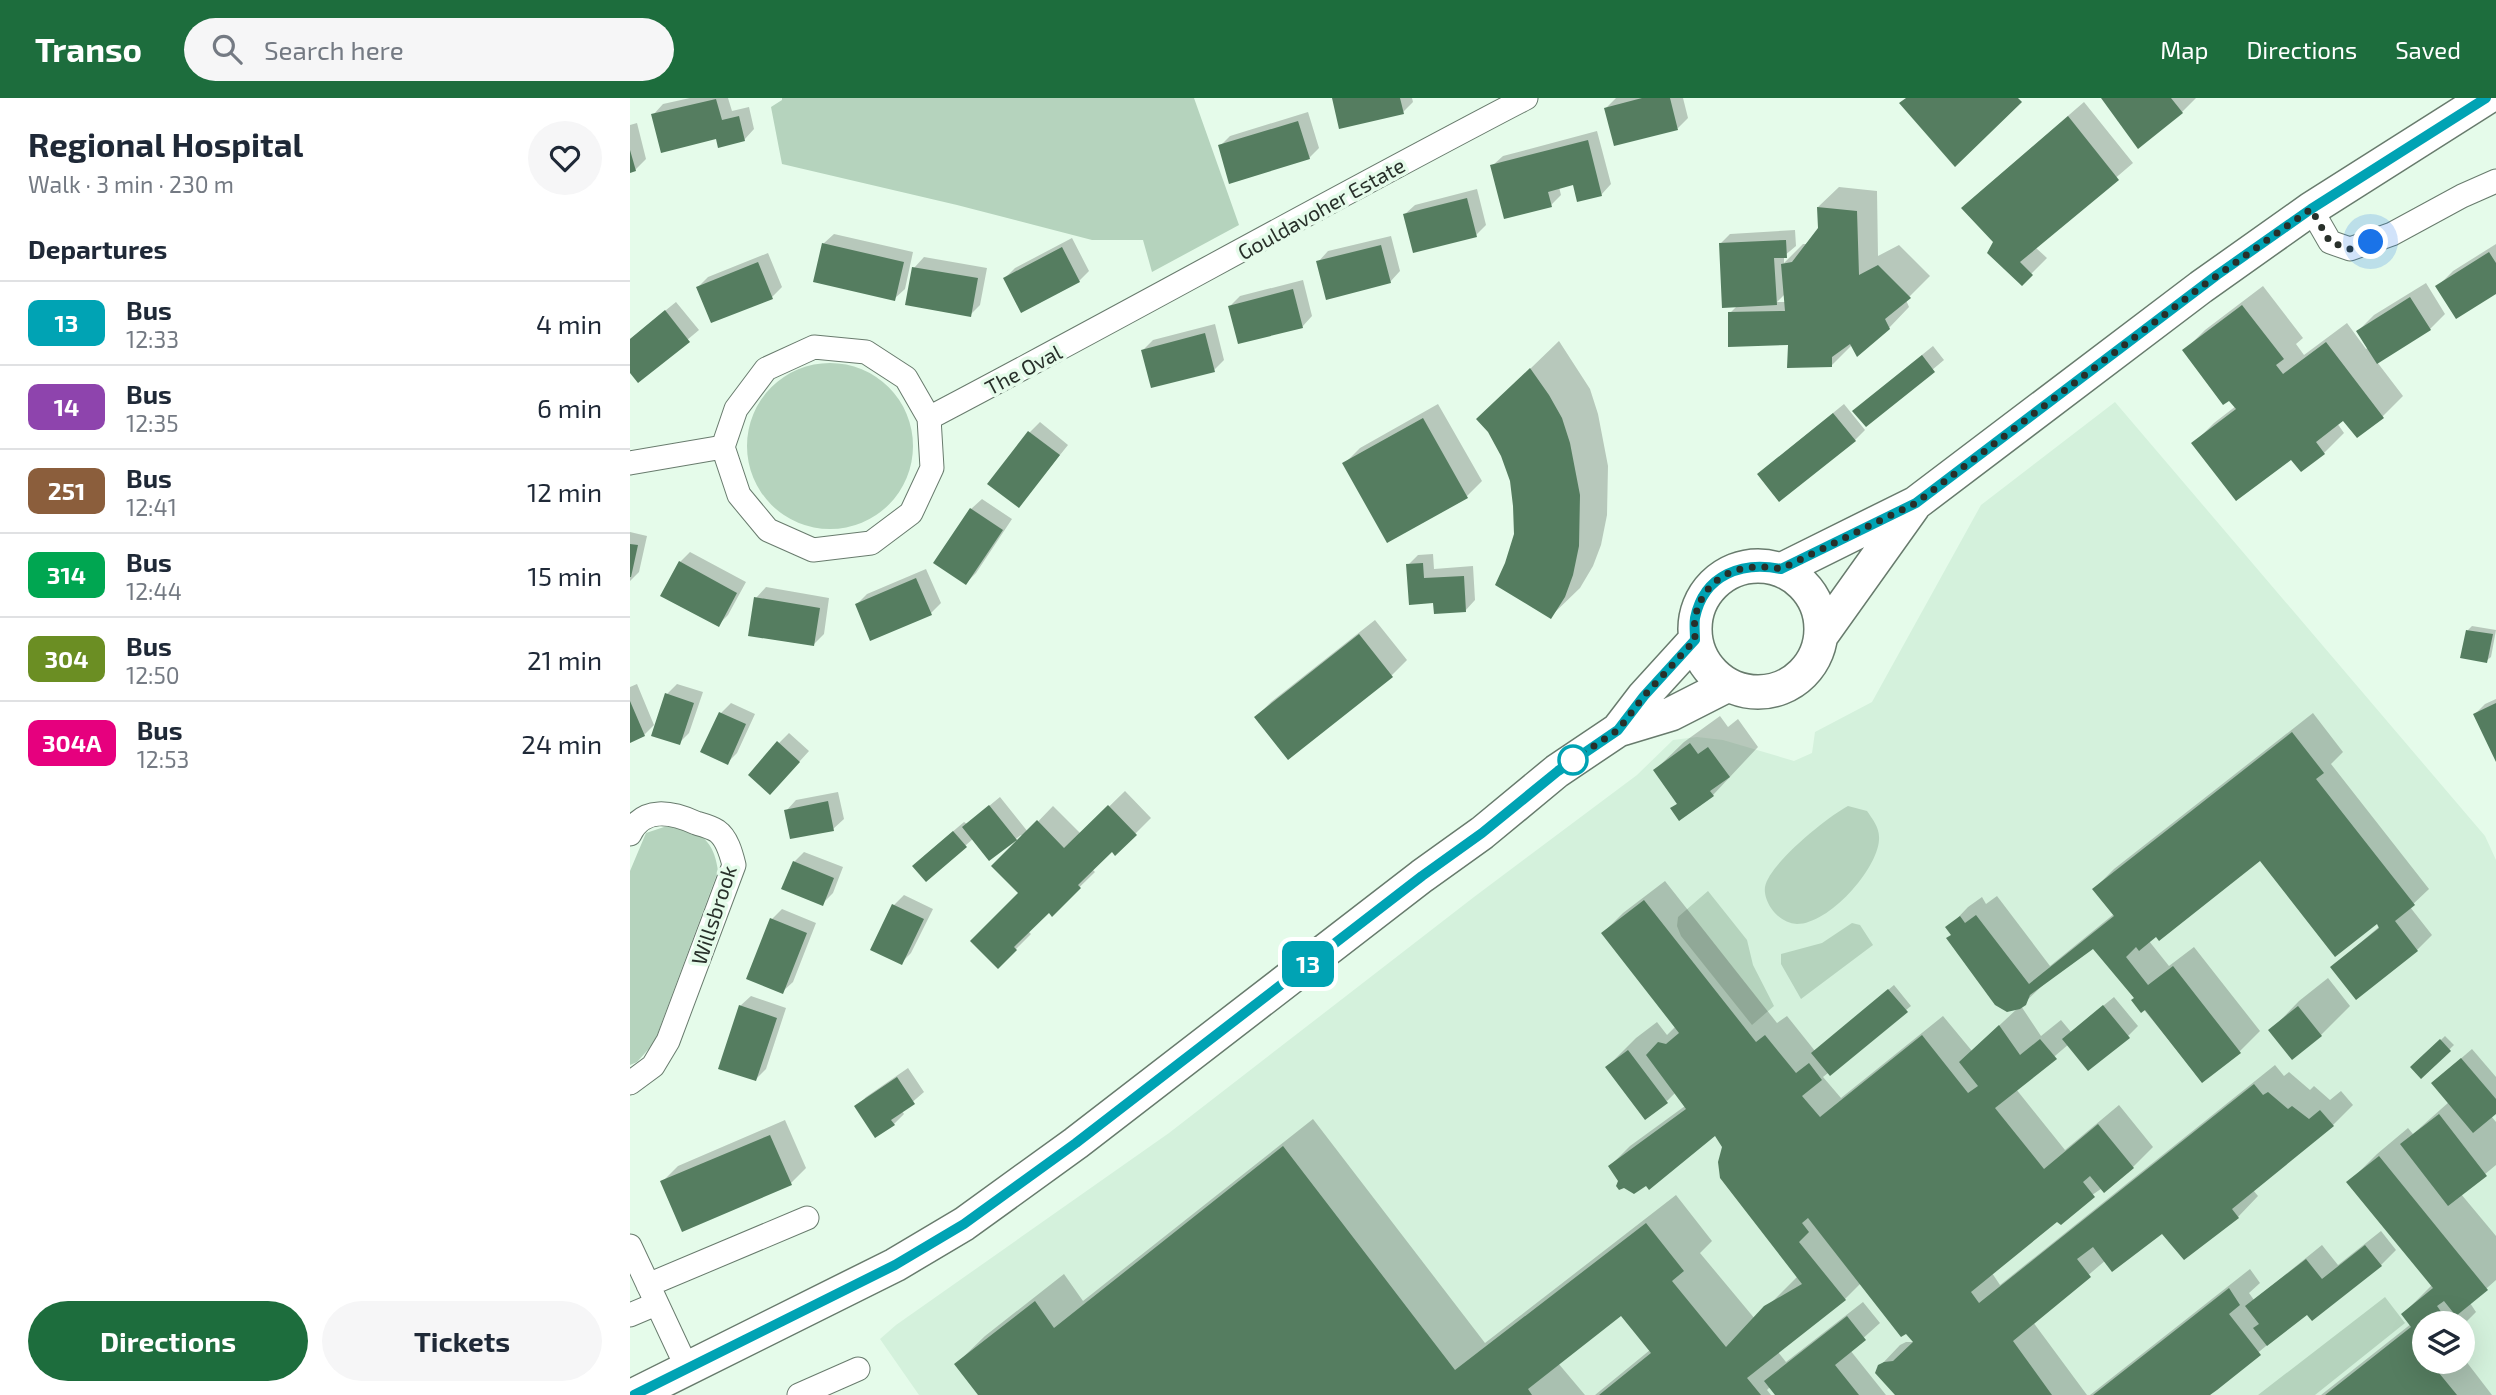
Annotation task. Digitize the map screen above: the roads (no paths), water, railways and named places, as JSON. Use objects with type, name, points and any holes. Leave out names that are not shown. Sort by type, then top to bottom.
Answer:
[{"type":"main road","points":[[1781,569],[1916,503],[2201,287],[2311,209],[2486,98]]},
{"type":"main road","points":[[1821,636],[1819,612],[1811,593],[1798,579],[1781,569],[1762,565],[1739,568],[1719,578],[1703,595],[1695,618],[1695,640],[1706,666],[1728,685],[1748,692],[1768,692],[1791,684],[1813,662],[1821,636],[1916,503]]},
{"type":"main road","points":[[1618,730],[1644,696],[1695,640]]},
{"type":"main road","points":[[634,1395],[895,1265],[996,1202],[1482,833],[1558,771],[1618,730],[1671,714],[1728,685]]},
{"type":"street","name":"Gouldavoher Estate","points":[[1117,319],[1526,98]]},
{"type":"street","points":[[2311,209],[2330,242],[2350,249],[2392,234],[2496,181]]},
{"type":"street","name":"The Oval","points":[[929,418],[1117,319]]},
{"type":"street","points":[[814,347],[866,352],[906,378],[929,418],[932,468],[911,513],[871,543],[813,550],[768,530],[739,495],[723,447],[736,408],[766,369],[814,347]]},
{"type":"street","points":[[630,463],[723,447]]},
{"type":"street","name":"Willsbrook","points":[[630,834],[635,824],[651,814],[681,816],[718,832],[727,843],[734,865],[668,1041],[653,1066],[630,1083]]},
{"type":"street","points":[[630,1315],[652,1294],[807,1218]]},
{"type":"street","points":[[630,1247],[688,1370]]},
{"type":"street","points":[[799,1395],[858,1369]]}]
